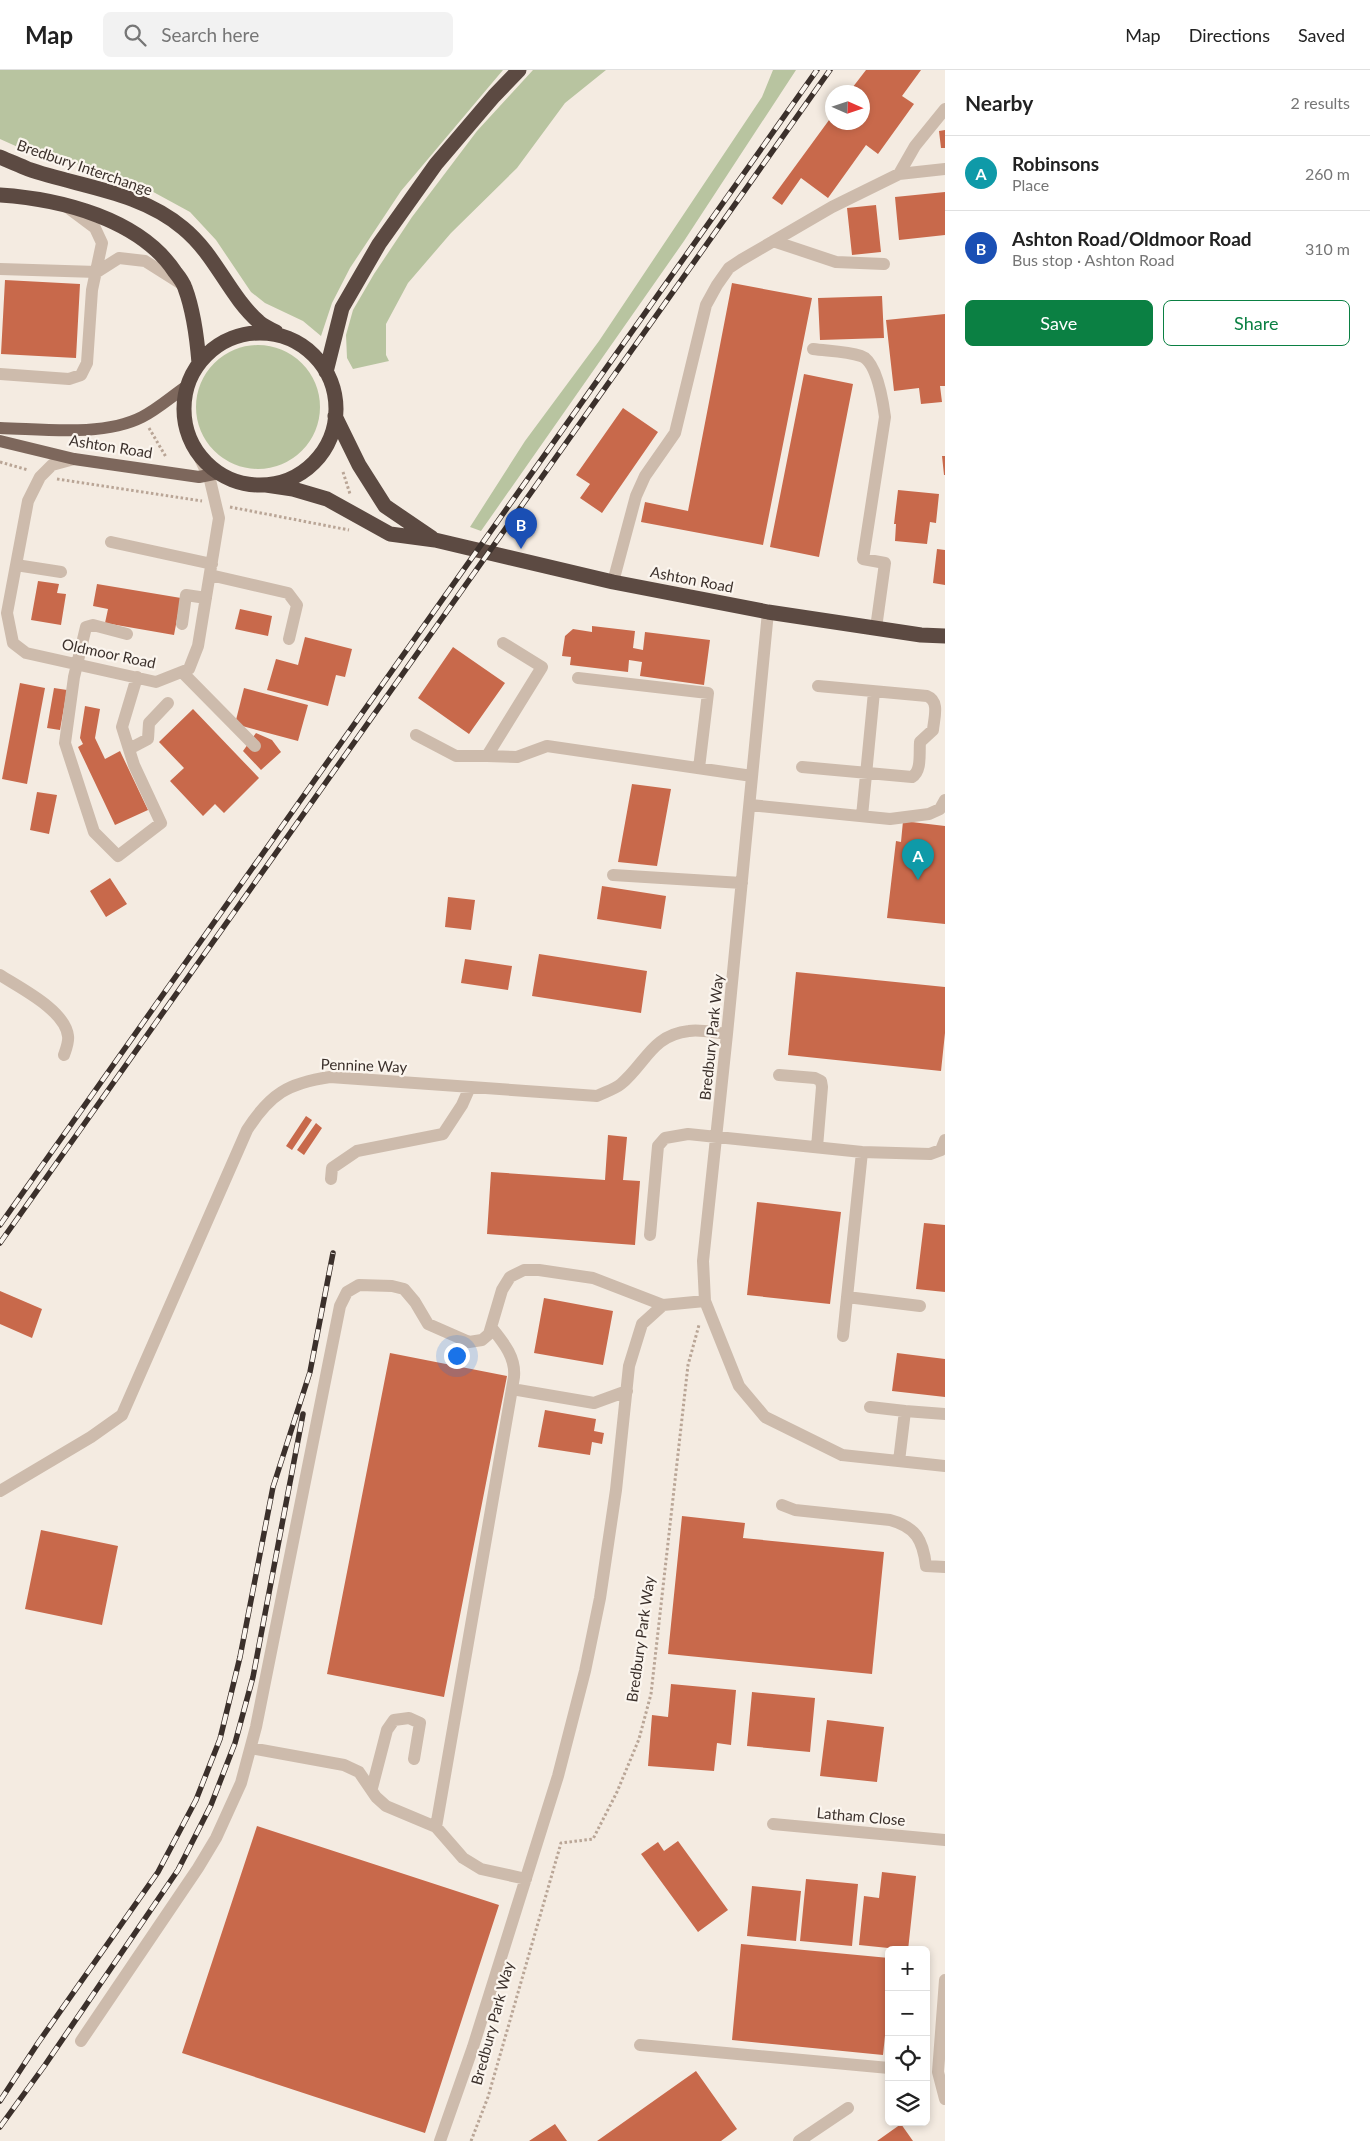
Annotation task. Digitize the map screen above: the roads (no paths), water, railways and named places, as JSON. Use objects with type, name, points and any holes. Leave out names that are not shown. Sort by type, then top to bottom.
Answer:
[{"type":"highway","points":[[326,372],[342,308],[379,244],[436,164],[519,70]]},
{"type":"highway","name":"Bredbury Interchange","points":[[0,157],[29,169],[110,192],[151,207],[183,227],[206,250],[242,302],[260,323],[301,345],[316,357],[326,372],[334,394],[335,416],[330,436],[315,460],[305,470],[287,480],[266,485],[250,485],[213,474],[198,454],[188,433],[184,410],[187,386],[199,363],[216,346],[238,336],[261,333],[284,337]]},
{"type":"highway","points":[[0,194],[65,206],[104,216],[139,235],[166,258],[185,286],[196,332],[199,363]]},
{"type":"highway","name":"Ashton Road","points":[[335,416],[359,465],[385,506],[435,540]]},
{"type":"highway","name":"Ashton Road","points":[[266,485],[293,489],[327,499],[390,534],[435,540],[613,582],[768,612],[945,636]]},
{"type":"main road","name":"Ashton Road","points":[[0,428],[102,430],[123,425],[142,417],[187,386]]},
{"type":"main road","name":"Ashton Road","points":[[0,441],[74,459],[199,477],[213,474]]},
{"type":"street","points":[[899,174],[915,146],[945,109]]},
{"type":"street","points":[[613,582],[636,496],[645,476],[675,433],[706,305],[729,268],[832,207],[899,174],[945,169]]},
{"type":"street","points":[[0,374],[69,379],[81,375],[87,363],[92,290],[102,243],[95,228],[65,206]]},
{"type":"street","points":[[773,241],[836,262],[884,264]]},
{"type":"street","points":[[0,269],[97,272],[119,258],[145,261],[185,286]]},
{"type":"street","points":[[813,349],[862,356],[870,363],[879,385],[883,402],[885,417],[863,559],[885,563],[876,628]]},
{"type":"street","name":"Oldmoor Road","points":[[74,459],[52,465],[40,477],[28,501],[16,565],[4,614],[13,643],[26,653],[156,682],[182,672]]},
{"type":"street","points":[[213,474],[219,518],[198,646],[189,669],[182,672],[255,746]]},
{"type":"street","points":[[111,542],[211,569],[288,593],[297,605],[289,639]]},
{"type":"street","points":[[16,565],[61,572]]},
{"type":"street","points":[[182,624],[186,595],[206,598]]},
{"type":"street","name":"Bredbury Park Way","points":[[768,612],[703,1261],[705,1301],[739,1386],[765,1417],[842,1455],[945,1466]]},
{"type":"street","points":[[127,634],[93,625],[86,627],[76,664],[65,743],[94,832],[118,856],[161,823],[134,764],[122,727],[137,677]]},
{"type":"street","points":[[488,756],[542,667],[504,643]]},
{"type":"street","points":[[578,678],[708,694],[699,768]]},
{"type":"street","points":[[802,767],[912,777],[918,769],[920,742],[933,730],[935,703],[932,698],[927,696],[818,686]]},
{"type":"street","points":[[862,816],[874,692]]},
{"type":"street","points":[[129,748],[148,739],[149,723],[168,703]]},
{"type":"street","points":[[416,734],[456,756],[517,757],[547,746],[752,776]]},
{"type":"street","points":[[750,805],[890,819],[929,814],[940,809],[945,800]]},
{"type":"street","points":[[613,875],[742,883]]},
{"type":"street","points":[[0,975],[46,1005],[64,1023],[68,1037],[64,1055]]},
{"type":"street","name":"Pennine Way","points":[[0,1491],[92,1437],[122,1415],[246,1130],[259,1111],[279,1092],[303,1081],[330,1077],[598,1096],[620,1085],[636,1069],[648,1052],[665,1038],[689,1031],[727,1034]]},
{"type":"street","points":[[779,1075],[815,1078],[821,1081],[817,1148]]},
{"type":"street","points":[[331,1179],[332,1168],[357,1151],[443,1134],[462,1105],[470,1087]]},
{"type":"street","points":[[650,1235],[658,1146],[665,1138],[678,1135],[717,1136],[862,1152],[930,1154],[941,1150],[945,1140]]},
{"type":"street","points":[[843,1336],[862,1152]]},
{"type":"street","points":[[81,2041],[198,1868],[216,1838],[241,1783],[251,1748],[340,1306],[347,1292],[359,1285],[392,1286],[404,1289],[415,1302],[428,1324],[469,1342],[482,1340],[489,1334],[502,1290],[510,1277],[524,1270],[539,1270],[592,1278],[663,1305],[705,1301]]},
{"type":"street","points":[[847,1297],[920,1306]]},
{"type":"street","points":[[434,2141],[442,2136],[473,2048],[558,1776],[587,1662],[600,1598],[616,1490],[629,1366],[642,1324],[663,1305]]},
{"type":"street","points":[[436,1827],[512,1389],[514,1363],[511,1354],[492,1327]]},
{"type":"street","points":[[512,1389],[594,1404],[626,1391]]},
{"type":"street","points":[[870,1407],[945,1414]]},
{"type":"street","points":[[899,1461],[905,1411]]},
{"type":"street","points":[[782,1505],[795,1510],[890,1520],[900,1523],[913,1530],[925,1554],[926,1566],[945,1567]]},
{"type":"street","points":[[372,1788],[387,1730],[394,1720],[409,1718],[420,1724],[414,1759]]},
{"type":"street","points":[[251,1748],[344,1765],[359,1772],[372,1788],[376,1797],[386,1806],[436,1827],[463,1858],[481,1869],[526,1879]]},
{"type":"street","name":"Latham Close","points":[[773,1824],[945,1840]]},
{"type":"street","points":[[945,1980],[943,2035],[932,2071],[945,2099]]},
{"type":"street","points":[[640,2045],[885,2068]]},
{"type":"street","points":[[799,2141],[848,2108]]},
{"type":"railway","points":[[0,1225],[817,70]]},
{"type":"railway","points":[[0,1243],[830,70]]},
{"type":"railway","points":[[0,2101],[38,2043],[158,1872],[196,1800],[220,1739],[240,1657],[273,1487],[310,1372],[333,1253]]},
{"type":"railway","points":[[0,2127],[45,2065],[178,1870],[211,1805],[235,1743],[253,1677],[303,1414]]},
{"type":"place","name":"Ashton Road/Oldmoor Road","points":[[521,549]]},
{"type":"place","name":"Robinsons","points":[[918,880]]}]
